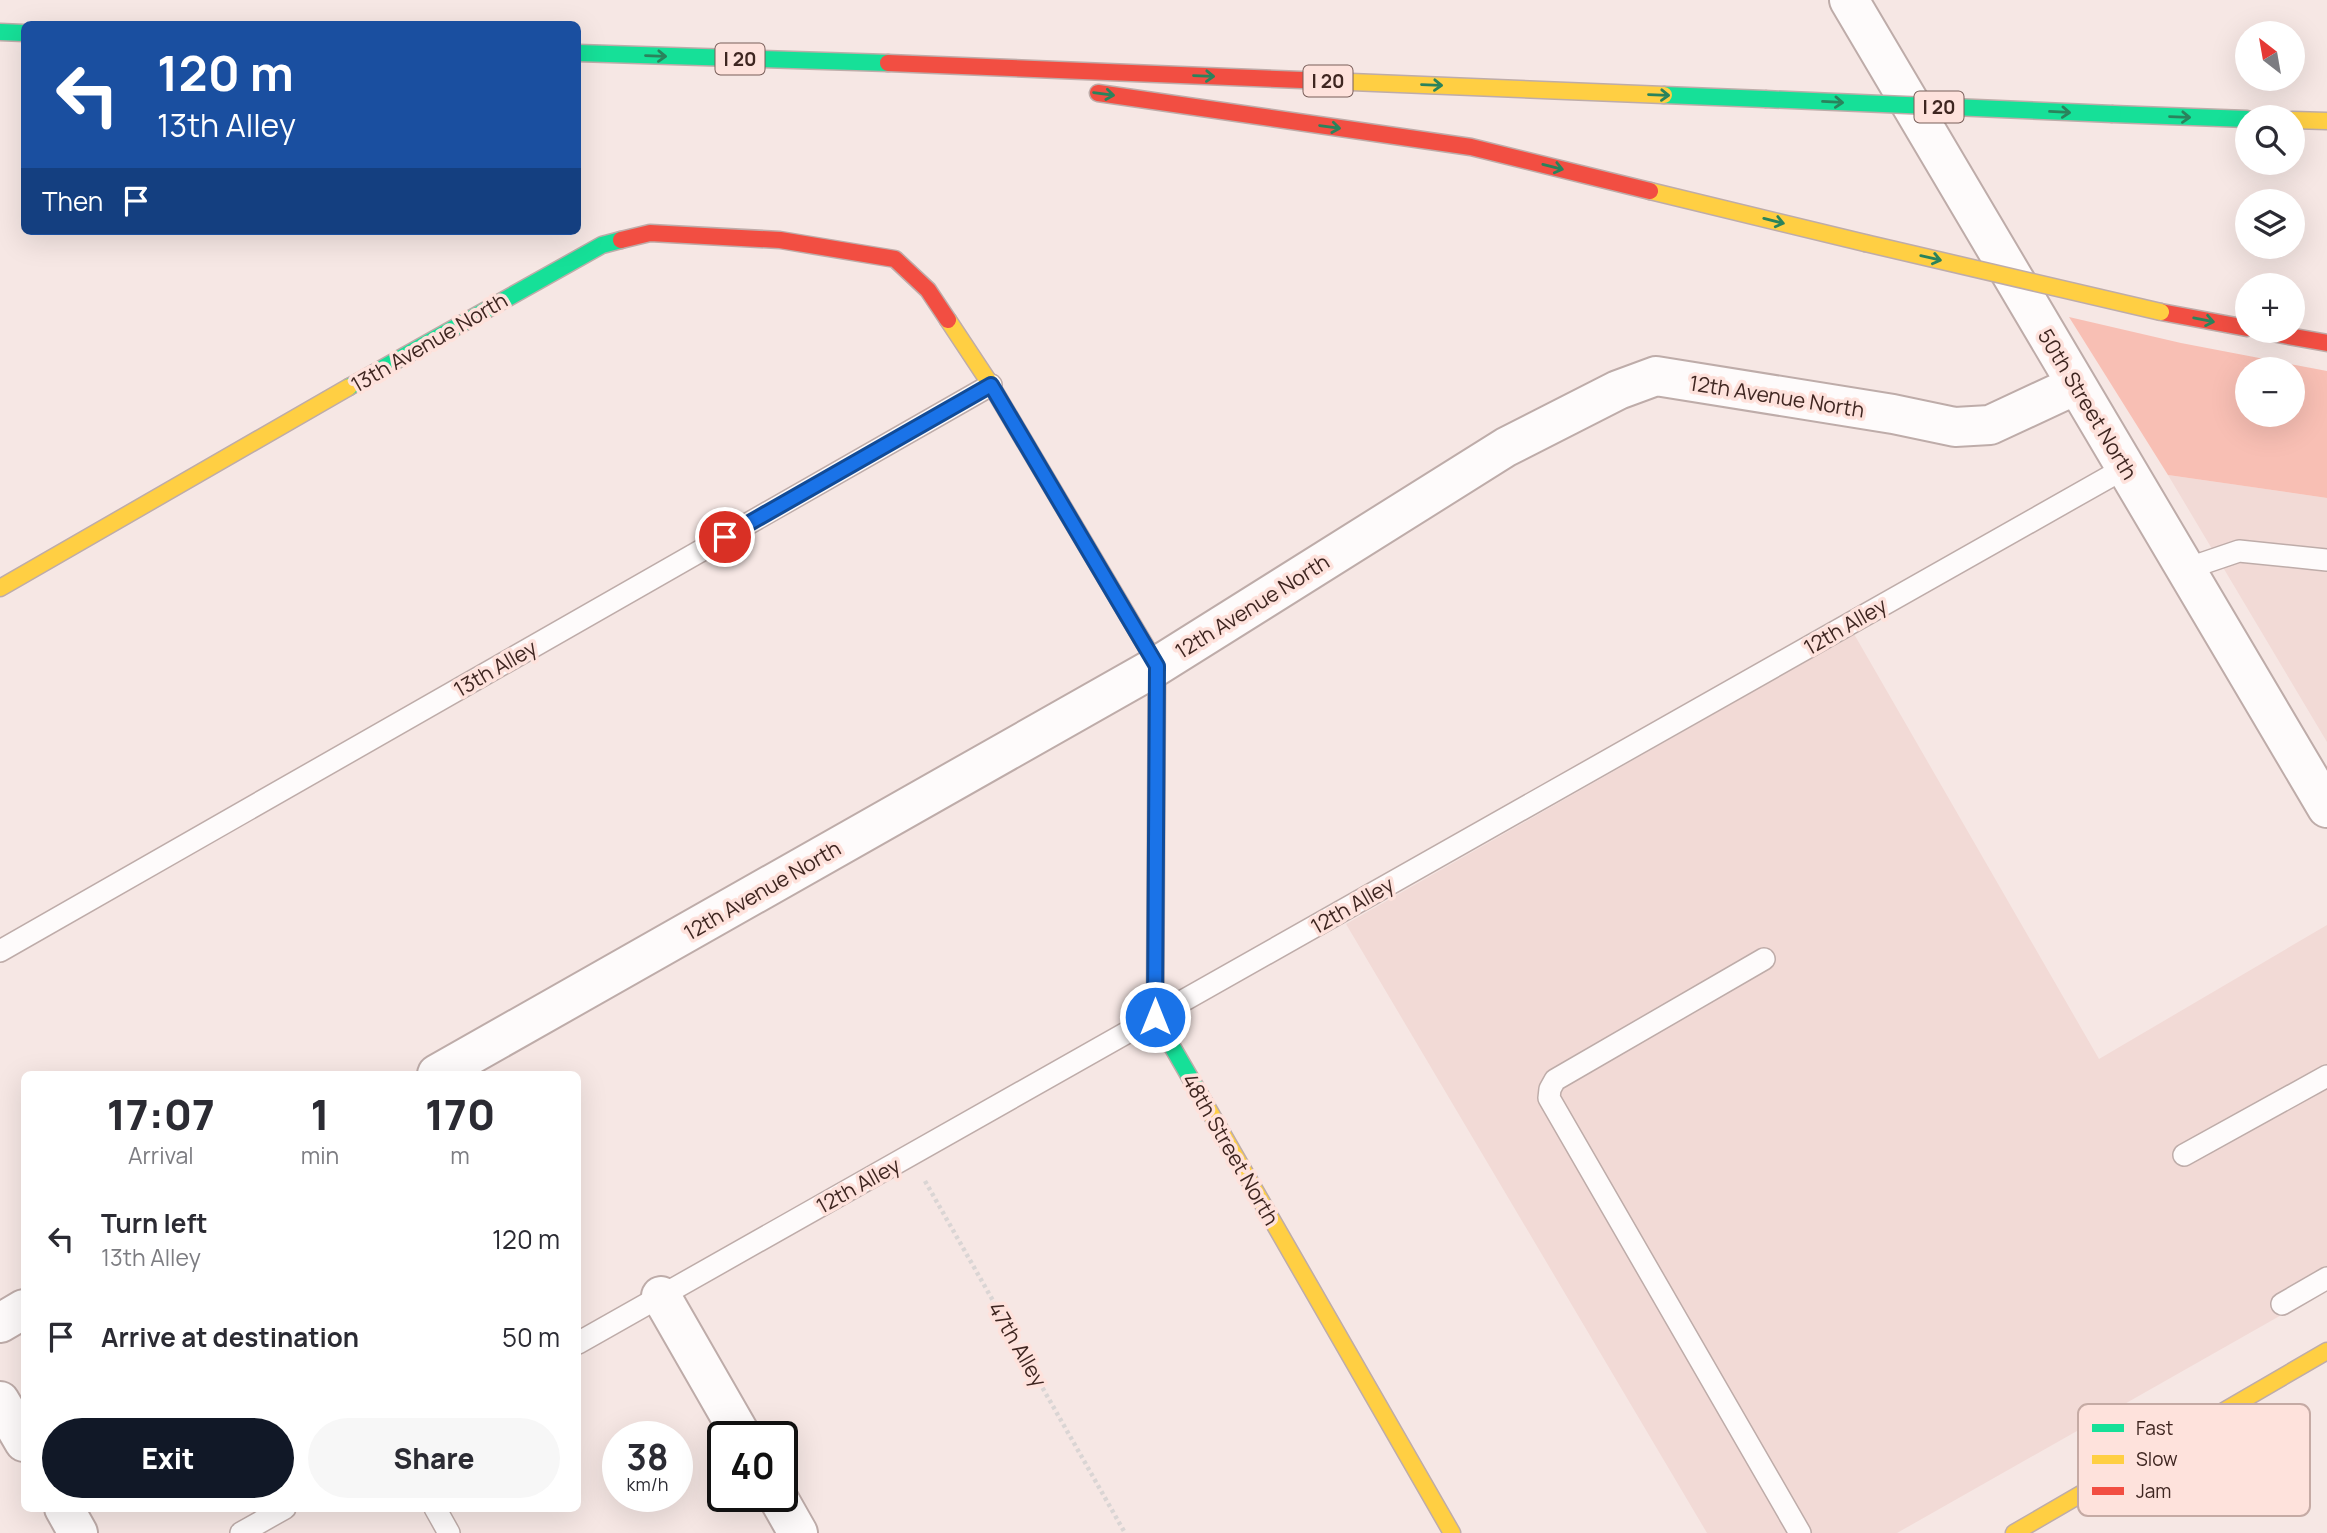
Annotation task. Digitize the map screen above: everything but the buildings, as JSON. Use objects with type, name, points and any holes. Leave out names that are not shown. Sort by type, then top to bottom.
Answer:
[{"type":"main road","points":[[0,32],[21,33]]},
{"type":"main road","name":"I 20","points":[[581,53],[891,63],[2235,119]]},
{"type":"main road","points":[[891,63],[1043,85]]},
{"type":"main road","points":[[1085,91],[1471,147],[1865,243],[2161,312],[2235,326]]},
{"type":"main road","points":[[2305,120],[2327,121]]},
{"type":"main road","name":"13th Avenue North","points":[[0,588],[602,244],[650,233],[780,240],[895,260],[928,290],[991,385]]},
{"type":"main road","points":[[2305,339],[2327,343]]},
{"type":"main road","points":[[991,385],[1157,666],[1155,1017]]},
{"type":"main road","name":"48th Street North","points":[[1155,1017],[1447,1531]]},
{"type":"main road","points":[[2236,1404],[2327,1351]]},
{"type":"main road","points":[[2014,1533],[2078,1496]]},
{"type":"street","name":"50th Street North","points":[[1849,0],[2327,808]]},
{"type":"street","name":"12th Avenue North","points":[[442,1071],[1157,666],[1506,447],[1618,390],[1656,376],[1893,414],[1955,427],[1990,425],[2076,384]]},
{"type":"street","points":[[661,1296],[733,1421]]},
{"type":"street","points":[[0,1322],[21,1311]]},
{"type":"street","points":[[0,1401],[21,1437]]},
{"type":"street","points":[[66,1512],[78,1533]]},
{"type":"street","points":[[786,1512],[798,1533]]},
{"type":"lane","name":"13th Alley","points":[[0,951],[991,385]]},
{"type":"lane","name":"12th Alley","points":[[581,1341],[2125,468]]},
{"type":"lane","points":[[2186,569],[2239,551],[2327,560]]},
{"type":"lane","points":[[1764,959],[1555,1080],[1549,1098],[1800,1533]]},
{"type":"lane","points":[[2184,1155],[2327,1076]]},
{"type":"lane","points":[[2282,1304],[2327,1278]]},
{"type":"lane","points":[[241,1533],[278,1512]]},
{"type":"lane","points":[[437,1512],[449,1533]]},
{"type":"path","name":"47th Alley","points":[[910,1155],[1125,1533]]},
{"type":"shaded area","points":[[2069,317],[2254,357],[2235,357],[2235,427],[2305,427],[2305,367],[2327,371],[2327,498],[2168,475]]},
{"type":"shaded area","points":[[2168,475],[2327,498],[2327,742]]},
{"type":"shaded area","points":[[1854,634],[2099,1059],[2327,925],[2327,1289],[2124,1404],[2078,1404],[2078,1430],[1897,1533],[1707,1533],[1346,924]]},
{"type":"traffic: fast","points":[[0,32],[21,33]]},
{"type":"traffic: fast","points":[[581,53],[888,63]]},
{"type":"traffic: fast","points":[[1664,95],[1765,99]]},
{"type":"traffic: fast","points":[[1765,99],[2113,114]]},
{"type":"traffic: fast","points":[[2113,114],[2235,119]]},
{"type":"traffic: fast","points":[[349,387],[602,245],[621,240]]},
{"type":"traffic: fast","points":[[1154,660],[1157,666],[1155,1017],[1199,1093]]},
{"type":"traffic: slow","points":[[1327,81],[1664,95]]},
{"type":"traffic: slow","points":[[2305,120],[2327,121]]},
{"type":"traffic: slow","points":[[1650,191],[1865,243]]},
{"type":"traffic: slow","points":[[1865,243],[2161,312]]},
{"type":"traffic: slow","points":[[948,320],[991,385],[1154,660]]},
{"type":"traffic: slow","points":[[0,588],[349,387]]},
{"type":"traffic: slow","points":[[1199,1093],[1452,1533]]},
{"type":"traffic: slow","points":[[2236,1404],[2327,1351]]},
{"type":"traffic: slow","points":[[2014,1533],[2078,1496]]},
{"type":"traffic: jam","points":[[888,63],[1327,81]]},
{"type":"traffic: jam","points":[[1098,93],[1471,147],[1650,191]]},
{"type":"traffic: jam","points":[[621,240],[650,233],[780,240],[895,259],[928,290],[948,320]]},
{"type":"traffic: jam","points":[[2161,312],[2235,326]]},
{"type":"traffic: jam","points":[[2305,339],[2327,343]]},
{"type":"route","points":[[725,537],[991,385],[1157,666],[1155,1017]]}]
